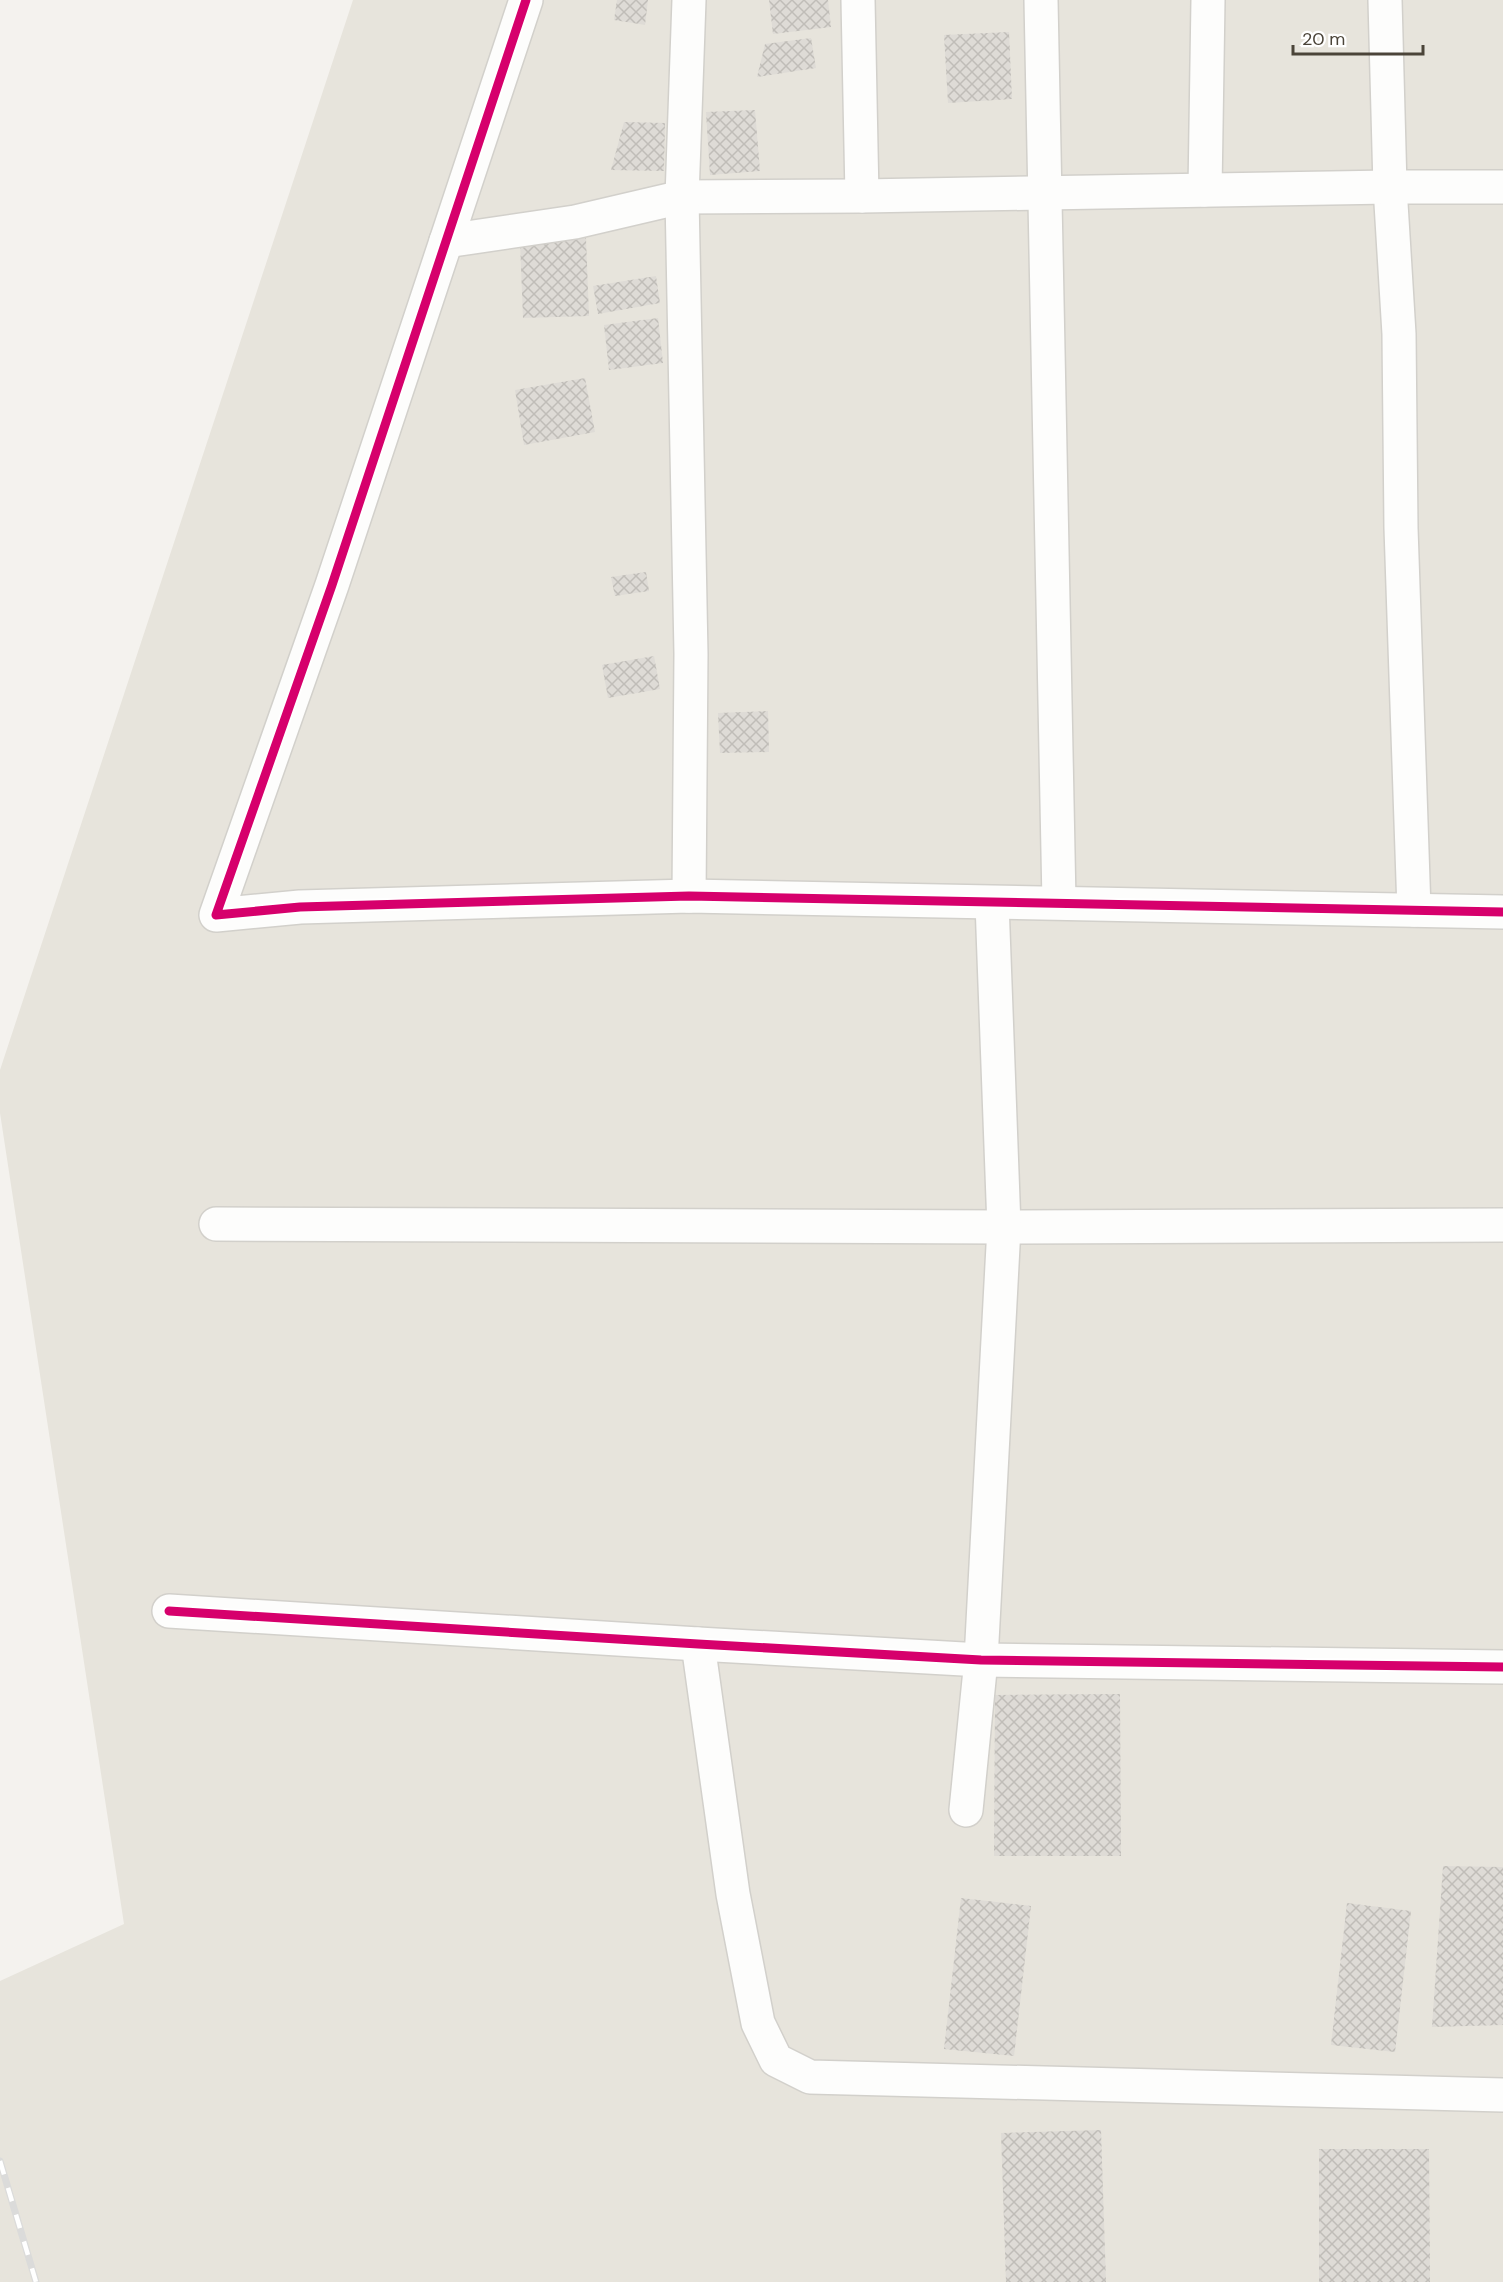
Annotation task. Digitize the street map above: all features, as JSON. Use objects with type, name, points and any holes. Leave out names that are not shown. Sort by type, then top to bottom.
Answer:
[{"type":"street","points":[[526,0],[332,585],[216,915],[300,907],[689,896],[1503,912]]},
{"type":"street","points":[[689,0],[682,197],[691,654],[689,896]]},
{"type":"street","points":[[858,0],[862,196]]},
{"type":"street","points":[[1041,0],[1047,192],[1059,902]]},
{"type":"street","points":[[1205,190],[1208,0]]},
{"type":"street","points":[[1385,0],[1390,187],[1399,334],[1401,528],[1414,910]]},
{"type":"street","points":[[446,241],[575,222],[682,197],[1503,187]]},
{"type":"street","points":[[966,1810],[981,1660],[1004,1227],[992,903]]},
{"type":"street","points":[[216,1224],[1004,1227],[1503,1225]]},
{"type":"street","points":[[169,1611],[981,1660],[1503,1667]]},
{"type":"street","points":[[698,1644],[733,1894],[758,2023],[776,2060],[810,2077],[1503,2095]]},
{"type":"shaded area","points":[[353,0],[1503,0],[1503,2282],[0,2282],[0,1981],[124,1924],[0,1113],[0,1070]]},
{"type":"building","points":[[617,0],[648,0],[645,25],[614,20]]},
{"type":"building","points":[[769,0],[828,0],[831,27],[773,34]]},
{"type":"building","points":[[1009,32],[1012,99],[948,103],[944,35]]},
{"type":"building","points":[[811,38],[816,68],[757,77],[765,44]]},
{"type":"building","points":[[755,110],[760,171],[710,175],[706,112]]},
{"type":"building","points":[[624,122],[665,123],[664,171],[611,170]]},
{"type":"building","points":[[586,238],[589,316],[523,318],[520,241]]},
{"type":"building","points":[[656,276],[660,303],[598,314],[593,286]]},
{"type":"building","points":[[658,318],[663,363],[609,370],[604,325]]},
{"type":"building","points":[[585,378],[595,432],[524,445],[515,390]]},
{"type":"building","points":[[646,572],[649,591],[615,596],[611,577]]},
{"type":"building","points":[[654,656],[660,689],[608,698],[602,665]]},
{"type":"building","points":[[768,711],[769,752],[720,753],[718,713]]},
{"type":"building","points":[[1120,1694],[1121,1856],[994,1856],[995,1695]]},
{"type":"building","points":[[1443,1866],[1503,1867],[1503,2025],[1432,2027]]},
{"type":"building","points":[[961,1898],[1031,1906],[1014,2056],[944,2049]]},
{"type":"building","points":[[1347,1903],[1411,1911],[1395,2052],[1331,2045]]},
{"type":"building","points":[[1101,2130],[1106,2282],[1006,2282],[1001,2133]]},
{"type":"building","points":[[1319,2149],[1429,2149],[1430,2282],[1319,2282]]},
{"type":"railway","points":[[0,2161],[36,2282]]},
{"type":"cycle path","points":[[526,0],[332,585],[216,915],[300,907],[689,896],[1503,912]]},
{"type":"cycle path","points":[[169,1611],[981,1660],[1503,1667]]}]
